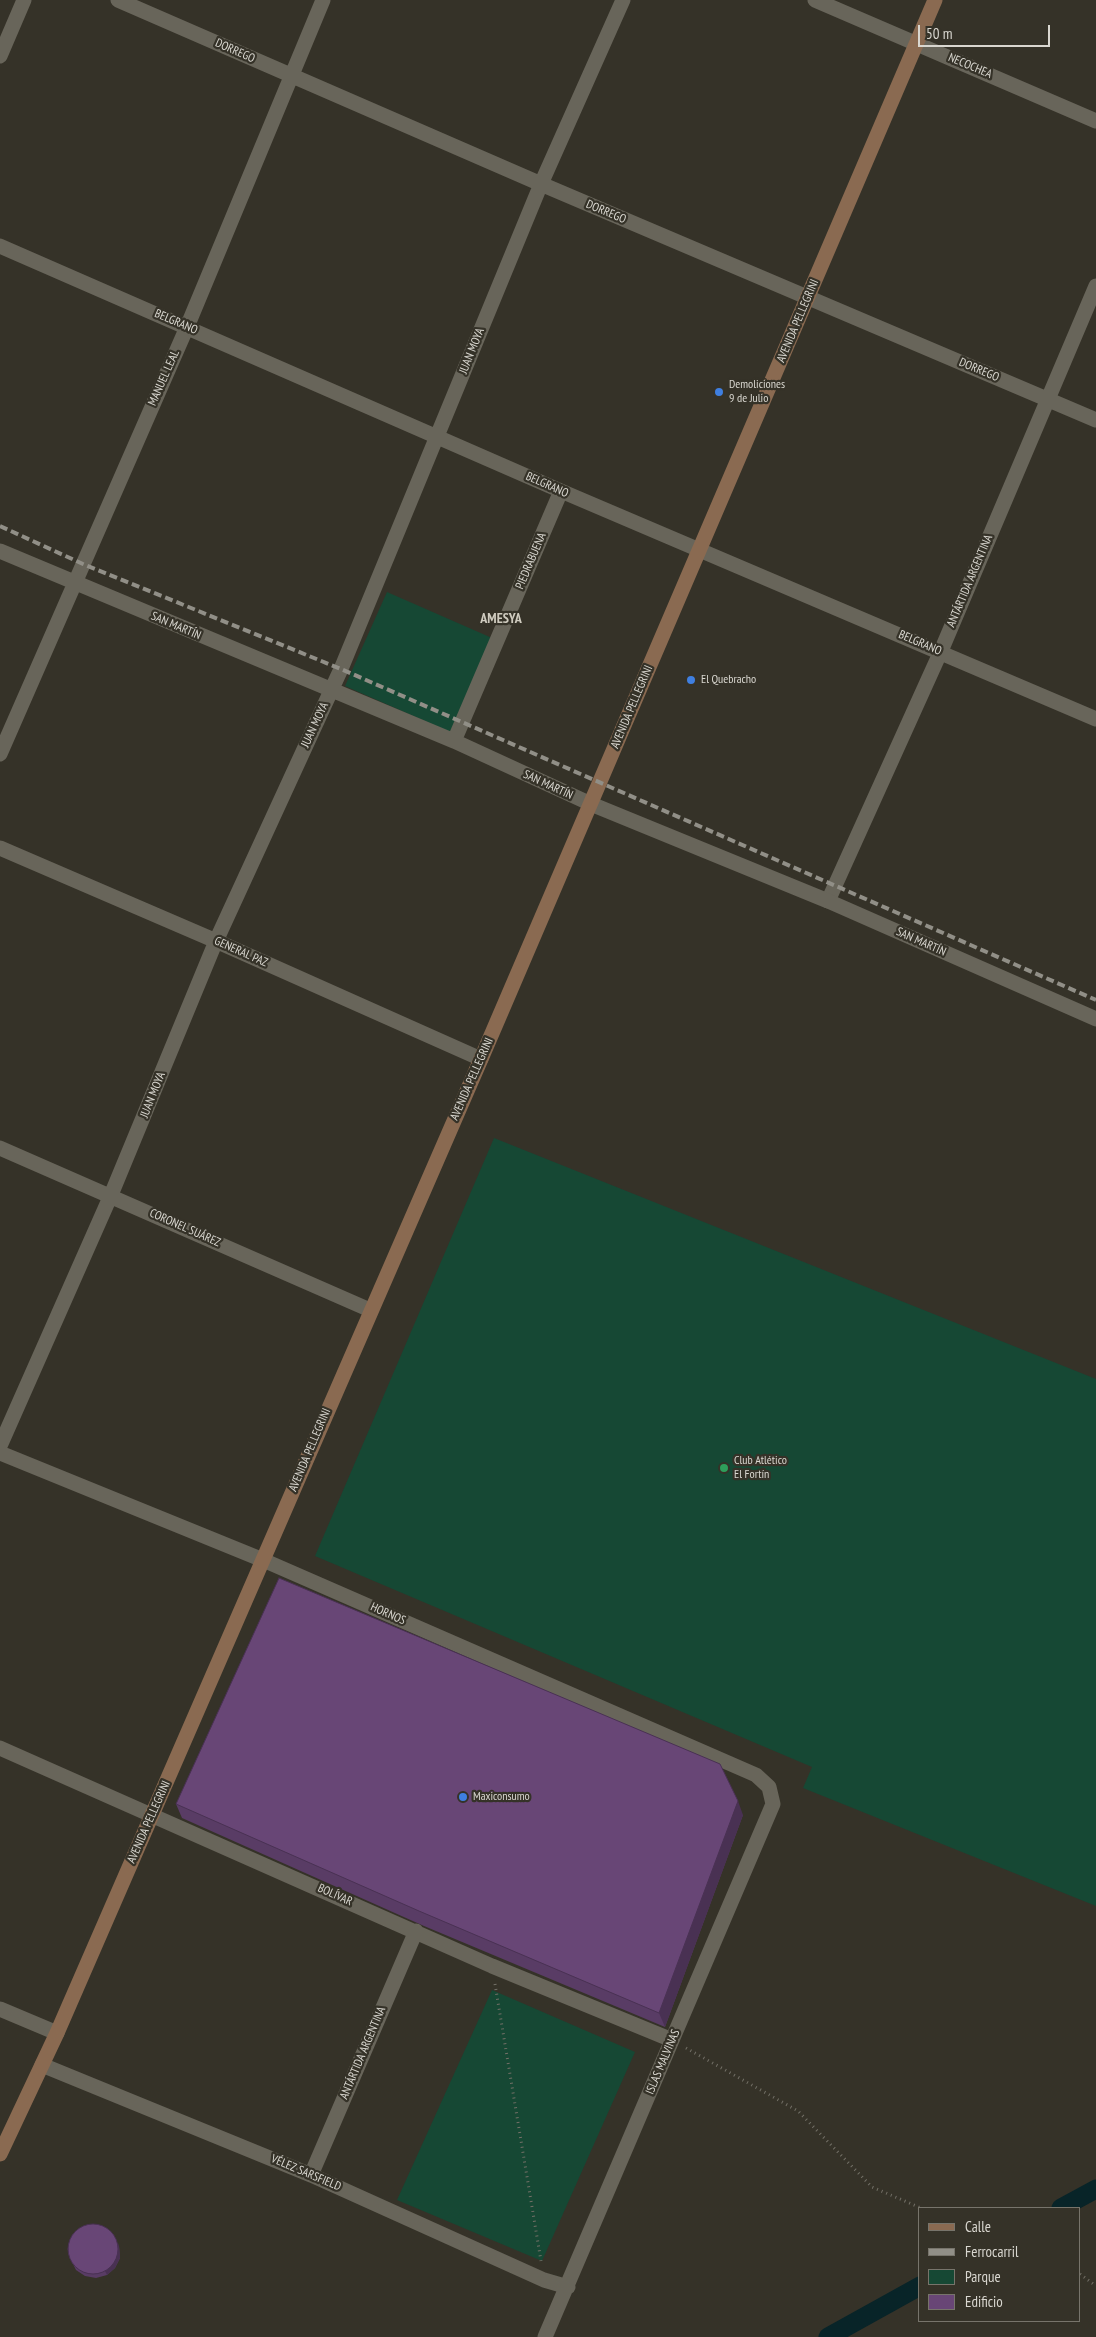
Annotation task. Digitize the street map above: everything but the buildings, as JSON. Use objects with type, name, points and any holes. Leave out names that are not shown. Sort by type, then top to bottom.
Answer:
[{"type":"main road","name":"AVENIDA PELLEGRINI","points":[[0,2154],[57,2033],[370,1310],[481,1059],[935,0]]},
{"type":"street","points":[[0,56],[24,0]]},
{"type":"street","name":"DORREGO","points":[[118,0],[541,184],[1096,420]]},
{"type":"street","name":"MANUEL LEAL","points":[[0,754],[187,326],[323,0]]},
{"type":"street","name":"JUAN MOYA","points":[[0,1446],[112,1195],[216,941],[331,691],[396,538],[541,184],[623,0]]},
{"type":"street","name":"NECOCHEA","points":[[815,0],[1096,121]]},
{"type":"street","name":"BELGRANO","points":[[0,246],[437,435],[561,491],[1096,719]]},
{"type":"street","name":"ANTÁRTIDA ARGENTINA","points":[[828,901],[941,652],[1096,286]]},
{"type":"street","name":"PIEDRABUENA","points":[[454,741],[561,491]]},
{"type":"street","name":"SAN MARTÍN","points":[[0,551],[454,741],[591,804],[828,901],[1096,1019]]},
{"type":"street","name":"GENERAL PAZ","points":[[0,848],[216,941],[481,1059]]},
{"type":"street","name":"CORONEL SUÁREZ","points":[[0,1148],[112,1195],[370,1310]]},
{"type":"street","name":"HORNOS","points":[[0,1454],[263,1560],[756,1775],[769,1787]]},
{"type":"street","name":"BOLÍVAR","points":[[0,1748],[153,1814],[492,1966],[672,2040]]},
{"type":"street","name":"ISLAS MALVINAS","points":[[545,2337],[773,1804],[769,1787]]},
{"type":"street","name":"ANTÁRTIDA ARGENTINA","points":[[311,2175],[416,1931]]},
{"type":"street","points":[[0,2010],[57,2033]]},
{"type":"street","name":"VÉLEZ SARSFIELD","points":[[42,2065],[311,2175],[544,2280],[568,2287]]},
{"type":"path","points":[[492,1966],[544,2280]]},
{"type":"path","points":[[672,2040],[798,2111],[872,2187],[919,2207]]},
{"type":"path","points":[[1081,2275],[1096,2286]]},
{"type":"green space","points":[[387,592],[492,638],[450,732],[345,686]]},
{"type":"green space","name":"Club Atlético El Fortín","points":[[494,1138],[1096,1379],[1096,1906],[803,1788],[812,1767],[315,1556]]},
{"type":"green space","points":[[492,1990],[635,2052],[542,2261],[397,2200]]},
{"type":"waterway","points":[[1063,2207],[1096,2189]]},
{"type":"waterway","points":[[828,2337],[918,2287]]},
{"type":"railway","points":[[0,526],[83,564],[341,669],[1096,1000]]},
{"type":"place","name":"Demoliciones 9 de Julio","points":[[719,392]]},
{"type":"place","name":"El Quebracho","points":[[691,680]]},
{"type":"place","name":"Club Atlético El Fortín","points":[[724,1468]]},
{"type":"place","name":"Maxiconsumo","points":[[463,1797]]},
{"type":"district","name":"AMESYA","points":[[501,619]]}]
